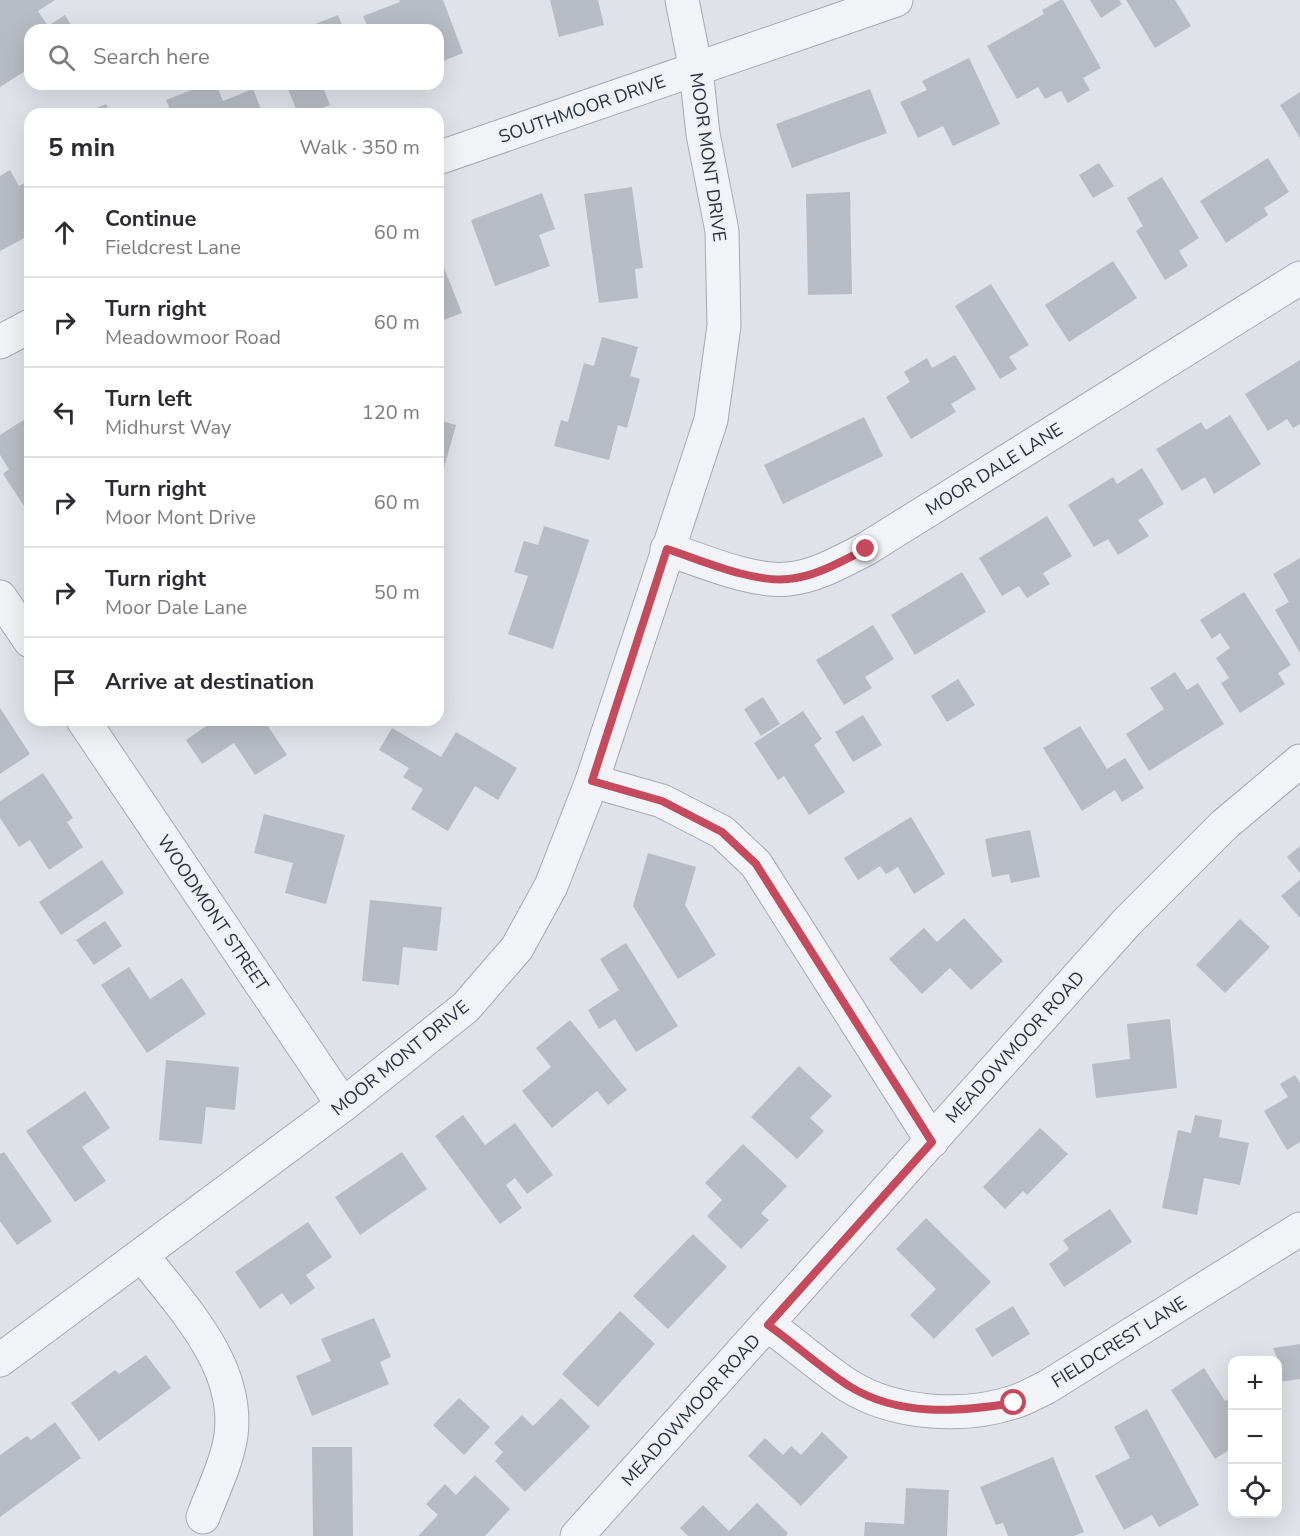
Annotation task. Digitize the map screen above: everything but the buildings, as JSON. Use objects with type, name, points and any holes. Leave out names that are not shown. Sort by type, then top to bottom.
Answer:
[{"type":"street","name":"MOOR MONT DRIVE","points":[[0,1360],[343,1105],[466,1007],[517,948],[551,886],[592,781],[711,420],[724,326],[722,231],[703,134],[696,70],[682,0]]},
{"type":"street","name":"SOUTHMOOR DRIVE","points":[[444,156],[896,0]]},
{"type":"street","name":"MOOR DALE LANE","points":[[667,549],[753,575],[788,579],[827,568],[866,549],[1300,278]]},
{"type":"street","points":[[0,342],[24,329]]},
{"type":"street","points":[[0,597],[24,632]]},
{"type":"street","name":"WOODMONT STREET","points":[[87,726],[343,1105]]},
{"type":"street","name":"MEADOWMOOR ROAD","points":[[577,1536],[932,1142],[1126,922],[1224,825],[1300,761]]},
{"type":"street","points":[[592,781],[662,801],[722,832],[756,864],[932,1142]]},
{"type":"street","name":"FIELDCREST LANE","points":[[768,1325],[849,1386],[888,1403],[923,1411],[967,1411],[1014,1403],[1047,1387],[1300,1229]]},
{"type":"street","points":[[142,1255],[203,1336],[224,1379],[232,1406],[226,1456],[203,1517]]},
{"type":"route","points":[[866,549],[827,568],[788,579],[742,574],[667,549],[592,781],[662,801],[722,832],[756,864],[932,1142],[768,1325],[849,1386],[888,1403],[923,1411],[967,1411],[1014,1403]]}]
